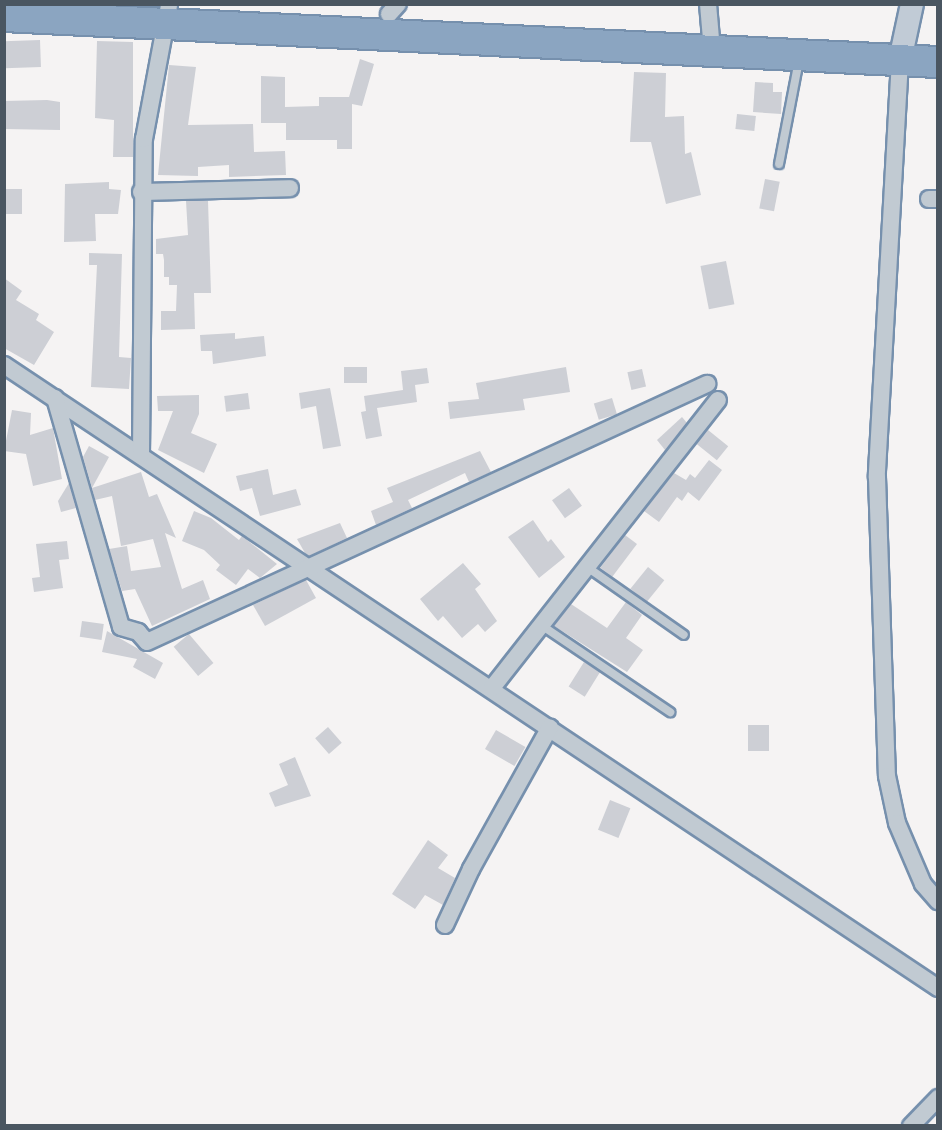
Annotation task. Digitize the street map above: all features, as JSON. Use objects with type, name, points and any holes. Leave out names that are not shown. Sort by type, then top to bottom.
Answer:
[{"type":"highway","points":[[300,21],[393,9],[710,30],[902,50],[938,62]]},
{"type":"highway","points":[[4,16],[61,12],[164,12],[300,21],[710,30],[800,57],[902,50],[938,41]]},
{"type":"street","points":[[912,4],[902,50],[877,477],[887,776],[897,823],[923,884],[938,901]]},
{"type":"street","points":[[141,454],[141,192],[144,139],[164,12]]},
{"type":"street","points":[[141,192],[290,188]]},
{"type":"street","points":[[4,365],[492,688],[938,988]]},
{"type":"street","points":[[55,398],[123,630],[138,632],[150,642],[308,566],[707,384]]},
{"type":"street","points":[[492,688],[718,400]]},
{"type":"street","points":[[445,925],[471,869],[550,727]]},
{"type":"street","points":[[911,1125],[938,1098]]},
{"type":"lane","points":[[779,164],[800,57]]},
{"type":"lane","points":[[587,567],[684,635]]},
{"type":"lane","points":[[541,625],[670,712]]},
{"type":"building","points":[[40,40],[41,67],[5,68],[4,41]]},
{"type":"building","points":[[97,41],[133,42],[133,157],[113,157],[114,120],[95,118]]},
{"type":"building","points":[[360,59],[374,64],[362,106],[352,104],[352,149],[337,149],[337,140],[286,140],[286,123],[261,123],[261,76],[285,77],[285,107],[319,106],[319,97],[349,97]]},
{"type":"building","points":[[169,65],[196,67],[188,125],[253,124],[254,152],[285,151],[286,175],[229,177],[229,165],[198,167],[198,176],[158,175]]},
{"type":"building","points":[[634,72],[666,73],[665,117],[684,116],[685,154],[691,152],[701,195],[666,204],[651,142],[630,142]]},
{"type":"building","points":[[755,82],[773,83],[773,92],[782,92],[781,114],[753,112]]},
{"type":"building","points":[[4,101],[60,102],[60,130],[4,129]]},
{"type":"building","points":[[737,114],[756,116],[754,131],[735,129]]},
{"type":"building","points":[[765,179],[780,182],[774,211],[759,208]]},
{"type":"building","points":[[109,182],[109,189],[121,190],[118,214],[95,214],[96,241],[64,242],[65,184]]},
{"type":"building","points":[[4,189],[22,189],[22,214],[4,214]]},
{"type":"building","points":[[186,201],[208,201],[211,293],[194,293],[195,329],[161,330],[161,311],[176,311],[177,285],[169,285],[169,277],[164,277],[163,254],[156,254],[156,239],[188,235]]},
{"type":"building","points":[[89,253],[122,254],[119,357],[131,358],[129,389],[91,387],[97,265],[89,265]]},
{"type":"building","points":[[726,261],[734,304],[709,309],[700,266]]},
{"type":"building","points":[[4,278],[22,291],[16,300],[39,314],[36,320],[54,332],[34,365],[4,348]]},
{"type":"building","points":[[235,333],[235,339],[264,336],[266,356],[213,364],[212,351],[201,351],[200,335]]},
{"type":"building","points":[[344,367],[367,367],[367,383],[344,383]]},
{"type":"building","points":[[566,367],[570,392],[523,399],[525,410],[450,419],[448,402],[479,399],[476,383]]},
{"type":"building","points":[[427,368],[429,383],[415,385],[417,402],[377,408],[382,436],[366,439],[361,412],[366,411],[364,396],[403,390],[401,371]]},
{"type":"building","points":[[642,369],[646,387],[631,390],[627,372]]},
{"type":"building","points":[[330,388],[341,446],[323,449],[316,406],[301,409],[299,393]]},
{"type":"building","points":[[248,393],[250,409],[226,412],[224,396]]},
{"type":"building","points":[[199,395],[199,414],[191,433],[217,444],[204,473],[158,450],[173,411],[158,411],[157,396]]},
{"type":"building","points":[[612,398],[617,414],[599,420],[594,404]]},
{"type":"building","points":[[12,410],[31,413],[30,435],[53,428],[62,479],[33,486],[26,454],[4,451]]},
{"type":"building","points":[[682,417],[687,423],[665,450],[657,440]]},
{"type":"building","points":[[708,430],[728,446],[717,460],[697,444]]},
{"type":"building","points":[[89,446],[109,457],[92,488],[83,457]]},
{"type":"building","points":[[480,451],[491,472],[469,482],[465,473],[408,500],[412,508],[376,525],[371,511],[393,502],[387,488]]},
{"type":"building","points":[[709,460],[722,470],[699,501],[688,492],[682,501],[677,497],[659,522],[644,511],[674,473],[686,480],[690,474],[695,478]]},
{"type":"building","points":[[268,469],[273,495],[296,489],[301,505],[260,516],[252,488],[240,491],[236,476]]},
{"type":"building","points":[[141,472],[149,497],[157,494],[176,538],[165,533],[182,589],[203,580],[210,599],[152,626],[135,589],[122,591],[109,549],[127,546],[131,571],[161,567],[153,539],[121,546],[112,496],[95,500],[92,488]]},
{"type":"building","points":[[69,483],[76,508],[61,512],[58,501]]},
{"type":"building","points":[[569,488],[582,506],[565,518],[552,500]]},
{"type":"building","points":[[194,511],[211,518],[239,540],[242,536],[277,564],[260,578],[248,569],[236,585],[216,570],[220,565],[204,550],[182,541]]},
{"type":"building","points":[[533,520],[548,542],[551,539],[565,557],[539,578],[508,537]]},
{"type":"building","points":[[340,523],[347,538],[309,556],[305,553],[297,539]]},
{"type":"building","points":[[625,535],[637,544],[612,577],[600,568]]},
{"type":"building","points":[[67,541],[69,559],[59,560],[63,588],[34,592],[32,578],[40,577],[36,544]]},
{"type":"building","points":[[463,563],[481,584],[475,589],[497,621],[485,632],[478,624],[462,638],[443,616],[438,621],[420,599]]},
{"type":"building","points":[[648,567],[664,580],[647,602],[630,589]]},
{"type":"building","points":[[306,580],[316,598],[265,626],[253,605]]},
{"type":"building","points":[[626,602],[642,615],[626,638],[643,650],[627,672],[554,626],[571,604],[607,628]]},
{"type":"building","points":[[82,621],[104,624],[102,640],[80,637]]},
{"type":"building","points":[[107,631],[163,663],[155,679],[133,667],[137,659],[102,652]]},
{"type":"building","points":[[189,634],[213,663],[198,676],[174,647]]},
{"type":"building","points":[[584,662],[600,672],[585,697],[569,687]]},
{"type":"building","points":[[748,725],[769,725],[769,751],[748,751]]},
{"type":"building","points":[[328,727],[342,743],[329,754],[315,738]]},
{"type":"building","points":[[496,730],[525,747],[514,766],[485,749]]},
{"type":"building","points":[[295,757],[311,796],[275,807],[269,793],[288,785],[279,764]]},
{"type":"building","points":[[610,800],[630,808],[618,838],[598,830]]},
{"type":"building","points":[[428,840],[448,855],[438,868],[455,878],[443,905],[425,895],[415,909],[392,894]]}]
